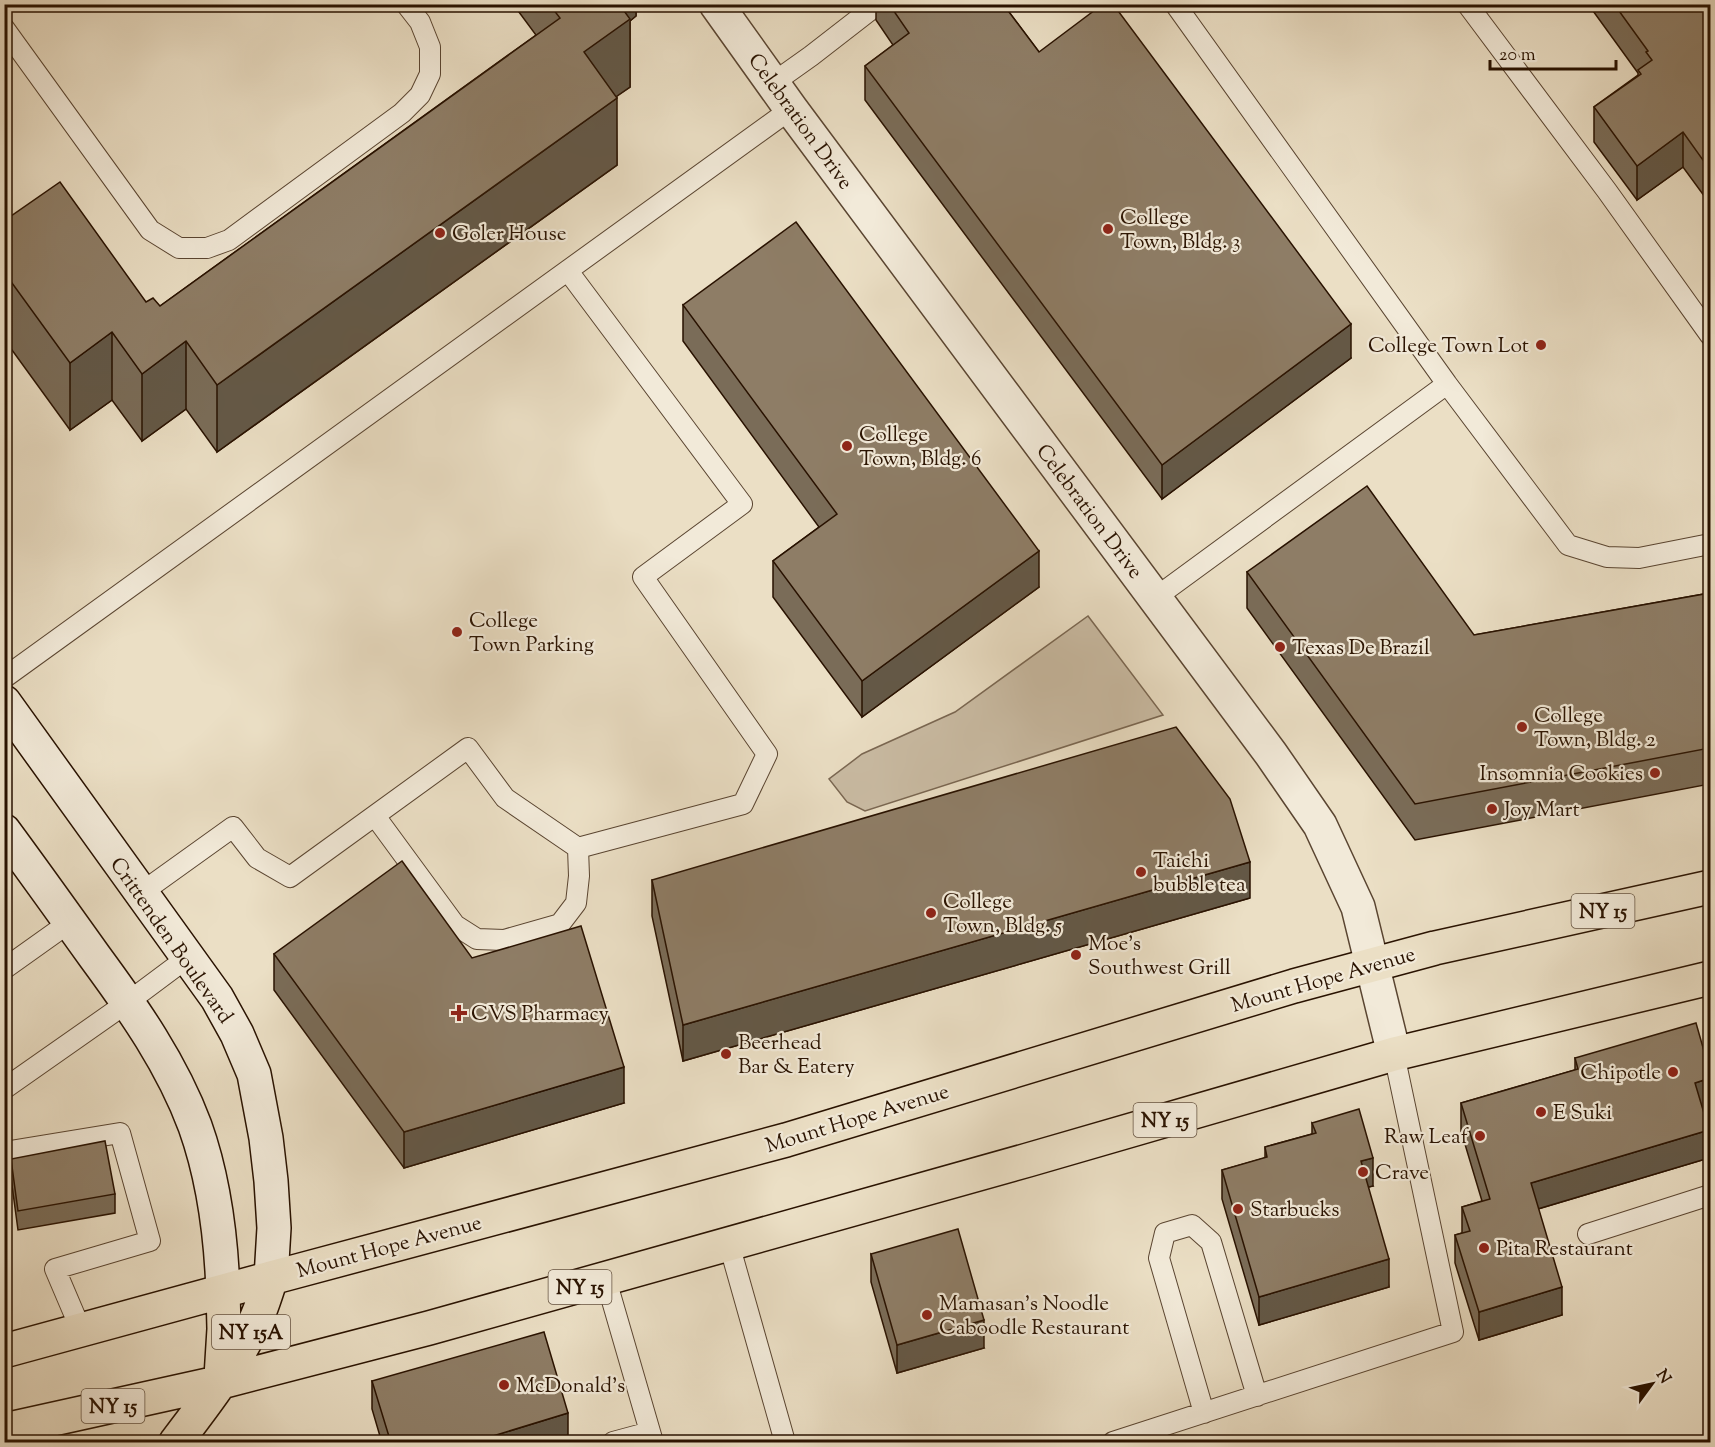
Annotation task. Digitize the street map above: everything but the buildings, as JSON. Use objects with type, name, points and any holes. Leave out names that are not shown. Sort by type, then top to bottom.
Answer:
[{"type":"main road","name":"Mount Hope Avenue","points":[[4,1351],[786,1140],[1373,964],[1710,887]]},
{"type":"main road","name":"NY 15","points":[[4,1430],[221,1382],[429,1329],[1394,1054],[1710,978]]},
{"type":"main road","name":"NY 15A","points":[[176,1443],[221,1382],[249,1335],[271,1278]]},
{"type":"main road","name":"NY 15A","points":[[221,1382],[224,1329],[223,1291]]},
{"type":"street","name":"Celebration Drive","points":[[716,4],[1271,754],[1320,825],[1358,906],[1394,1054]]},
{"type":"street","name":"Crittenden Boulevard","points":[[4,702],[217,998],[237,1034],[254,1074],[266,1138],[274,1228],[271,1278]]},
{"type":"street","points":[[4,831],[128,1002],[177,1083],[195,1125],[206,1160],[221,1247],[223,1291]]},
{"type":"lane","points":[[4,28],[150,230],[179,248],[207,248],[229,240],[402,113],[420,94],[430,74],[430,47],[420,22],[406,4]]},
{"type":"lane","points":[[1175,4],[1447,384],[1568,544],[1607,557],[1639,558],[1710,544]]},
{"type":"lane","points":[[1467,4],[1607,191],[1710,334]]},
{"type":"lane","points":[[4,678],[568,271],[782,96],[811,56],[869,11]]},
{"type":"lane","points":[[141,893],[233,827],[257,858],[290,877],[468,748],[505,798],[578,848],[743,804],[767,754],[643,577],[742,504],[568,271]]},
{"type":"lane","points":[[1155,598],[1447,384]]},
{"type":"lane","points":[[375,816],[455,925],[477,939],[504,940],[560,924],[576,903],[579,876],[578,848]]},
{"type":"lane","points":[[4,969],[70,922]]},
{"type":"lane","points":[[4,1089],[187,958]]},
{"type":"lane","points":[[1113,1443],[1453,1332],[1394,1054]]},
{"type":"lane","points":[[4,1152],[120,1133],[150,1241],[55,1269],[81,1330]]},
{"type":"lane","points":[[1588,1234],[1710,1195]]},
{"type":"lane","points":[[1204,1413],[1159,1258],[1165,1233],[1192,1226],[1211,1242],[1257,1396]]},
{"type":"lane","points":[[729,1244],[785,1443]]},
{"type":"lane","points":[[606,1280],[652,1437],[614,1443]]},
{"type":"shaded area","points":[[1088,616],[1163,715],[865,811],[847,802],[829,779],[862,754],[955,712]]},
{"type":"place","name":"College Town, Bldg. 3","points":[[1108,229]]},
{"type":"place","name":"Goler House","points":[[440,233]]},
{"type":"place","name":"College Town Lot","points":[[1541,345]]},
{"type":"place","name":"College Town, Bldg. 6","points":[[847,446]]},
{"type":"place","name":"College Town Parking","points":[[457,632]]},
{"type":"place","name":"Texas De Brazil","points":[[1280,647]]},
{"type":"place","name":"College Town, Bldg. 2","points":[[1522,727]]},
{"type":"place","name":"Insomnia Cookies","points":[[1655,773]]},
{"type":"place","name":"Joy Mart","points":[[1492,809]]},
{"type":"place","name":"Taichi bubble tea","points":[[1141,872]]},
{"type":"place","name":"College Town, Bldg. 5","points":[[931,913]]},
{"type":"place","name":"Moe's Southwest Grill","points":[[1076,955]]},
{"type":"place","name":"CVS Pharmacy","points":[[459,1013]]},
{"type":"place","name":"Beerhead Bar & Eatery","points":[[726,1054]]},
{"type":"place","name":"Chipotle","points":[[1673,1072]]},
{"type":"place","name":"E Suki","points":[[1541,1112]]},
{"type":"place","name":"Raw Leaf","points":[[1480,1136]]},
{"type":"place","name":"Crave","points":[[1363,1172]]},
{"type":"place","name":"Starbucks","points":[[1238,1209]]},
{"type":"place","name":"Pita Restaurant","points":[[1484,1248]]},
{"type":"place","name":"Mamasan's Noodle Caboodle Restaurant","points":[[927,1315]]},
{"type":"place","name":"McDonald's","points":[[504,1385]]}]
